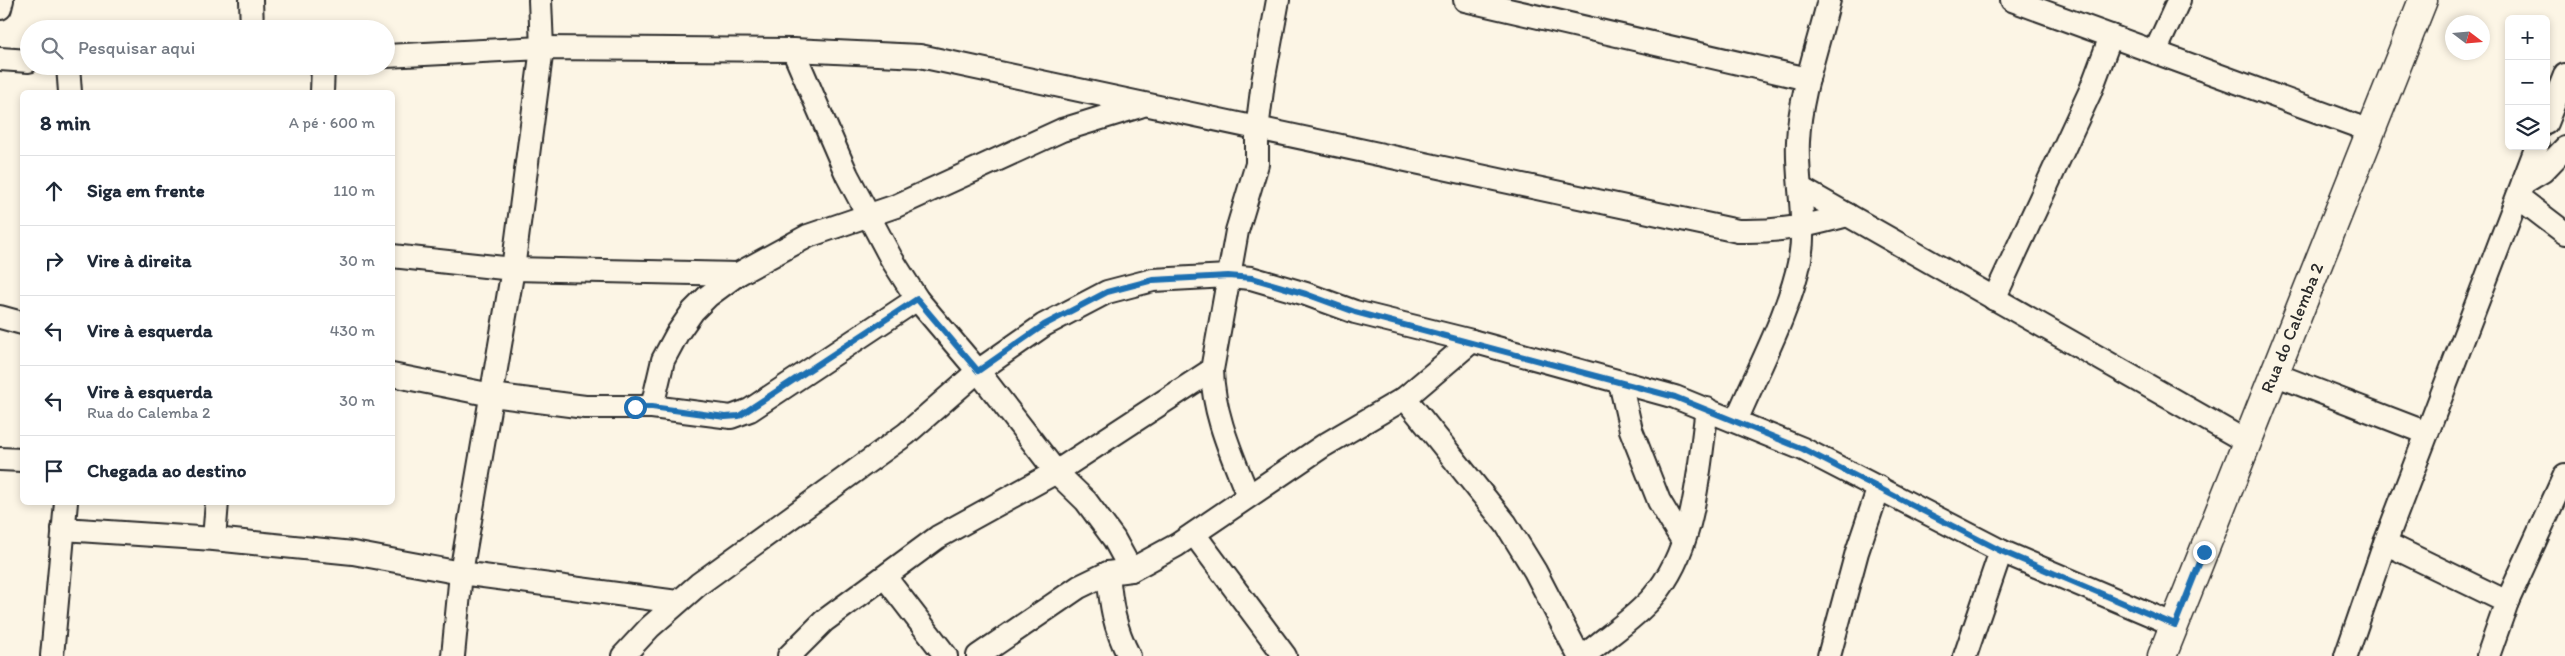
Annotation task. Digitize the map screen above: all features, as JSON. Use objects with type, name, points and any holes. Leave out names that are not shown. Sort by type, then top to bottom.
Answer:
[{"type":"main road","name":"Rua do Calemba 2","points":[[2162,656],[2423,0]]},
{"type":"street","points":[[0,8],[2,0]]},
{"type":"street","points":[[251,0],[252,20]]},
{"type":"street","points":[[453,656],[461,573],[513,269],[542,48],[540,0]]},
{"type":"street","points":[[1248,496],[1219,418],[1212,388],[1212,370],[1237,231],[1257,164],[1257,130],[1278,0]]},
{"type":"street","points":[[1465,0],[1808,79]]},
{"type":"street","points":[[1736,421],[1788,300],[1800,259],[1802,189],[1798,141],[1808,79],[1829,0]]},
{"type":"street","points":[[2012,0],[2371,131]]},
{"type":"street","points":[[2155,52],[2179,0]]},
{"type":"street","points":[[1994,299],[2090,92],[2111,36]]},
{"type":"street","points":[[395,56],[542,48],[793,50],[920,56],[1257,130],[1738,231],[1773,232],[1802,228],[1848,216]]},
{"type":"street","points":[[793,50],[847,176],[917,299],[978,371],[1056,472],[1086,501],[1114,539],[1131,570]]},
{"type":"street","points":[[0,59],[20,60]]},
{"type":"street","points":[[69,75],[70,90]]},
{"type":"street","points":[[322,90],[323,75]]},
{"type":"street","points":[[2550,113],[2565,75]]},
{"type":"street","points":[[652,407],[663,360],[677,334],[693,311],[708,296],[738,274],[808,236],[896,206],[1062,130],[1143,105]]},
{"type":"street","points":[[2521,190],[2565,148]]},
{"type":"street","points":[[2346,656],[2426,433],[2536,150]]},
{"type":"street","points":[[1802,189],[2247,442]]},
{"type":"street","points":[[2521,190],[2565,233]]},
{"type":"street","points":[[395,256],[513,269],[738,274]]},
{"type":"street","points":[[623,656],[677,602],[736,555],[906,434],[978,371],[1044,325],[1107,292],[1153,280],[1228,276],[1252,278],[1306,294],[1355,312],[1472,341],[1675,397],[1803,449],[2001,551],[2175,625]]},
{"type":"street","points":[[395,376],[492,395],[585,408],[652,407],[725,417],[739,416],[917,299]]},
{"type":"street","points":[[0,317],[20,322]]},
{"type":"street","points":[[978,656],[1079,587],[1108,573],[1131,570],[1155,559],[1324,446],[1405,398],[1472,341]]},
{"type":"street","points":[[789,656],[824,622],[938,537],[1056,472],[1212,370]]},
{"type":"street","points":[[2274,374],[2426,433]]},
{"type":"street","points":[[1620,382],[1632,430],[1659,501],[1683,541]]},
{"type":"street","points":[[1405,398],[1506,524],[1534,571],[1579,656]]},
{"type":"street","points":[[1584,656],[1634,617],[1654,596],[1668,576],[1683,541],[1696,480],[1706,410]]},
{"type":"street","points":[[0,458],[20,460]]},
{"type":"street","points":[[2488,656],[2507,602],[2565,476]]},
{"type":"street","points":[[1829,656],[1858,552],[1879,487]]},
{"type":"street","points":[[52,656],[66,505]]},
{"type":"street","points":[[214,538],[217,505]]},
{"type":"street","points":[[63,529],[214,538],[353,553],[461,573],[677,602]]},
{"type":"street","points":[[1194,534],[1284,656]]},
{"type":"street","points":[[2385,543],[2507,602]]},
{"type":"street","points":[[1965,656],[2001,551]]},
{"type":"street","points":[[1108,573],[1111,607],[1117,632],[1129,656]]},
{"type":"street","points":[[885,577],[946,656]]},
{"type":"route","points":[[635,407],[652,407],[725,417],[739,416],[917,299],[978,371],[1044,325],[1107,292],[1153,280],[1228,276],[1252,278],[1306,294],[1355,312],[1472,341],[1675,397],[1803,449],[1917,506],[2001,551],[2175,625],[2204,552]]}]
